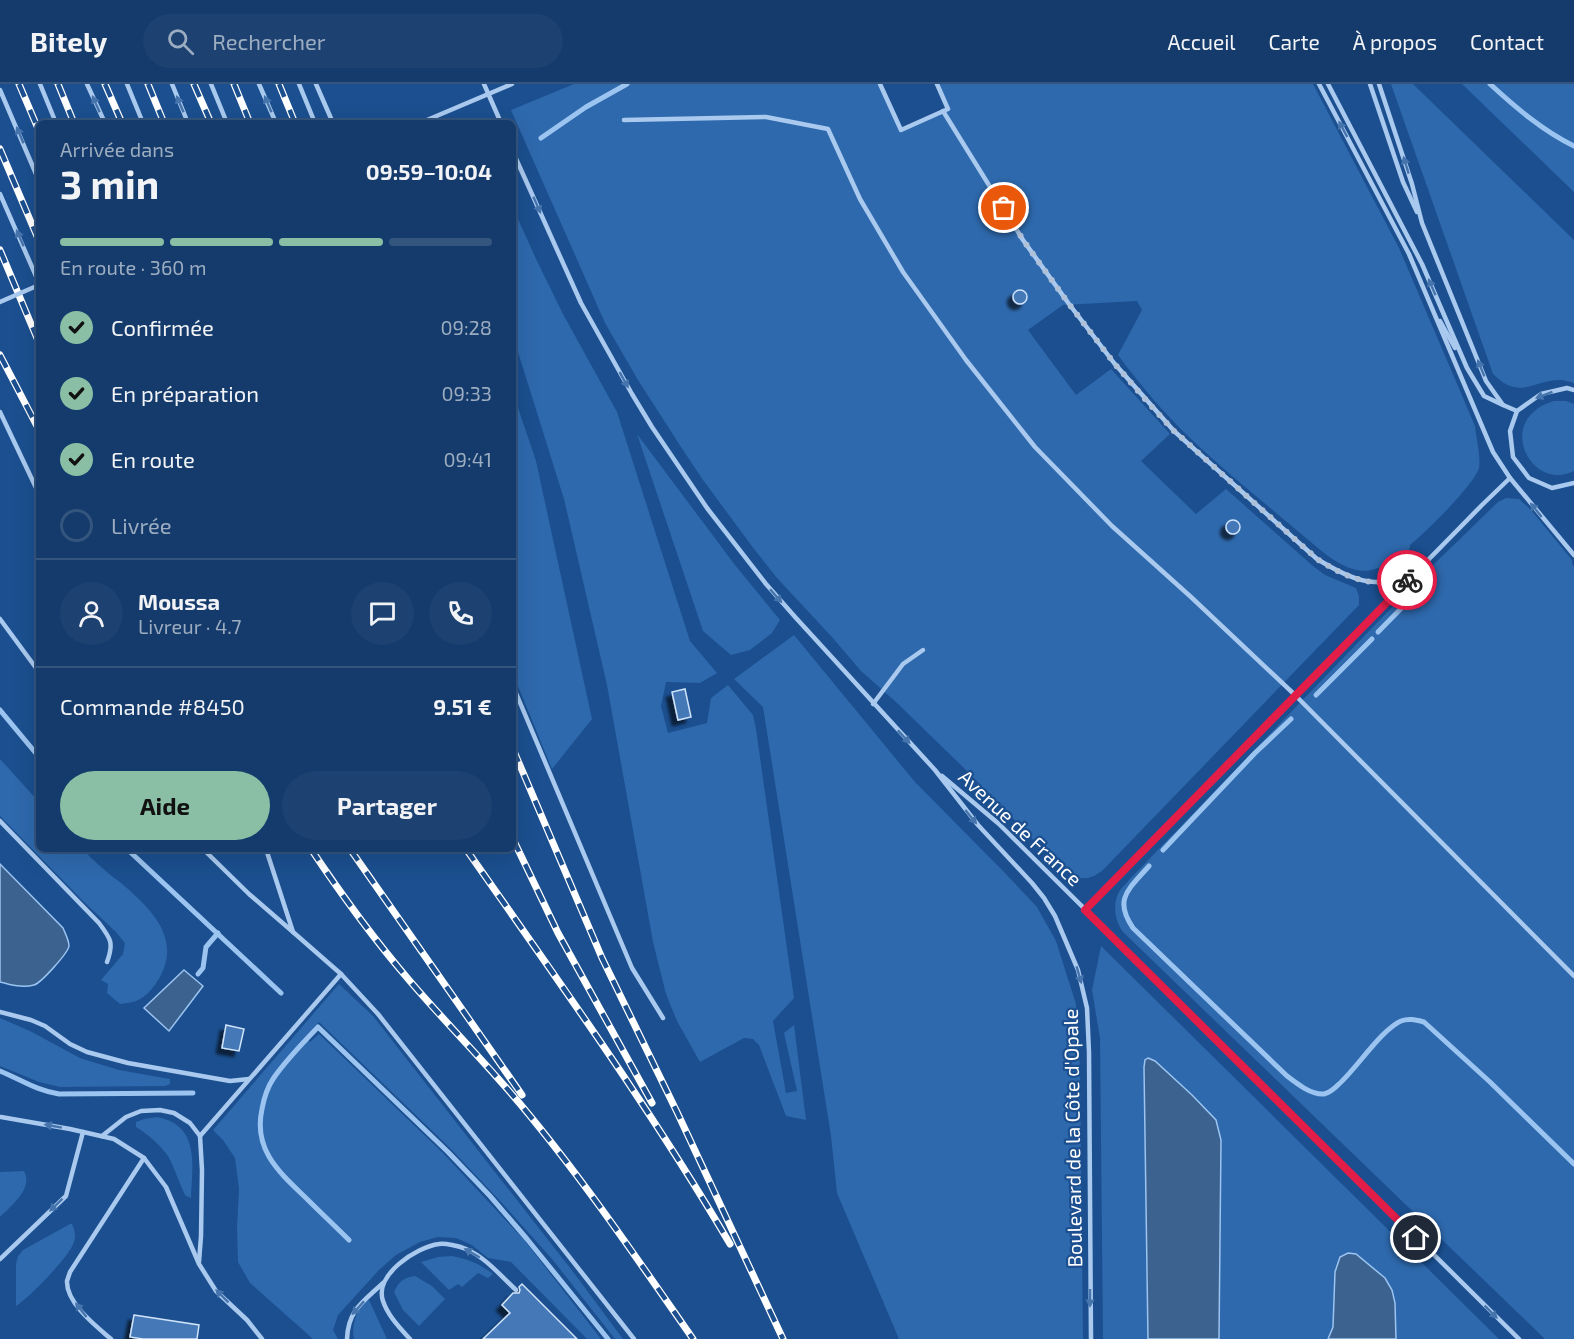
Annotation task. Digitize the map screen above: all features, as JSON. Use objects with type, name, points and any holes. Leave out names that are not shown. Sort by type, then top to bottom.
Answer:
[{"type":"lane","points":[[40,84],[55,120]]},
{"type":"lane","points":[[87,84],[104,120]]},
{"type":"lane","points":[[127,84],[142,120]]},
{"type":"lane","points":[[172,84],[187,120]]},
{"type":"lane","points":[[211,84],[226,120]]},
{"type":"lane","points":[[260,84],[275,120]]},
{"type":"lane","points":[[299,84],[314,120]]},
{"type":"lane","points":[[316,84],[332,120]]},
{"type":"lane","points":[[484,84],[500,120]]},
{"type":"lane","points":[[427,120],[512,84]]},
{"type":"lane","points":[[880,84],[901,130],[948,109],[937,84]]},
{"type":"lane","points":[[1319,84],[1409,254],[1493,452],[1510,478],[1574,555]]},
{"type":"lane","points":[[1328,84],[1422,264],[1467,368]]},
{"type":"lane","points":[[1334,84],[1336,98]]},
{"type":"lane","points":[[1370,84],[1403,182],[1422,222],[1486,381],[1503,405]]},
{"type":"lane","points":[[1379,84],[1406,162],[1422,222]]},
{"type":"lane","points":[[0,90],[36,174]]},
{"type":"lane","points":[[943,111],[1023,240],[1069,304],[1114,363],[1174,431],[1317,559],[1351,576],[1372,582],[1409,580]]},
{"type":"lane","points":[[624,120],[766,117],[828,129],[860,199],[903,272],[966,360],[1035,447],[1112,526],[1295,695],[1574,976]]},
{"type":"lane","points":[[516,159],[580,303],[652,428],[707,508],[766,584],[935,770]]},
{"type":"lane","points":[[0,194],[36,277]]},
{"type":"lane","points":[[0,301],[36,285]]},
{"type":"lane","points":[[1426,297],[1484,396],[1517,411]]},
{"type":"lane","points":[[1443,312],[1459,371]]},
{"type":"lane","points":[[1574,390],[1567,388],[1541,394],[1517,411],[1510,431],[1513,457],[1529,478],[1552,488],[1574,483]]},
{"type":"lane","points":[[0,412],[36,488]]},
{"type":"lane","points":[[1085,910],[1510,478]]},
{"type":"lane","points":[[0,619],[36,668]]},
{"type":"lane","points":[[873,704],[903,664],[922,650]]},
{"type":"lane","points":[[516,693],[632,968],[663,1018]]},
{"type":"lane","name":"Avenue de France","points":[[935,770],[999,824],[1519,1339]]},
{"type":"lane","name":"Boulevard de la Côte d'Opale","points":[[935,770],[978,825],[1044,898],[1055,916],[1078,970],[1087,1008],[1089,1052],[1091,1339]]},
{"type":"lane","points":[[0,821],[99,924],[110,939],[112,949],[107,962]]},
{"type":"lane","points":[[206,852],[249,894],[341,974],[378,1014],[634,1339]]},
{"type":"lane","points":[[267,852],[293,932]]},
{"type":"lane","points":[[200,1136],[341,974]]},
{"type":"lane","points":[[0,1012],[45,1026],[70,1044],[97,1055],[128,1063],[230,1081],[249,1079]]},
{"type":"lane","points":[[102,1136],[126,1117],[141,1111],[160,1110],[174,1113],[190,1124],[200,1136],[202,1170],[199,1264]]},
{"type":"lane","points":[[2,1117],[114,1139],[144,1158],[166,1186],[199,1264],[216,1291],[262,1339]]},
{"type":"lane","points":[[0,1259],[66,1196],[83,1132]]},
{"type":"lane","points":[[111,1339],[83,1314],[68,1290],[67,1281],[70,1272],[144,1158]]},
{"type":"lane","points":[[347,1339],[347,1327],[352,1312],[383,1283],[397,1264],[418,1250],[440,1244],[465,1248],[484,1260],[516,1290]]},
{"type":"lane","points":[[383,1283],[382,1300],[397,1325],[410,1339]]},
{"type":"shaded area","points":[[574,84],[880,84],[902,130],[948,109],[937,84],[1313,84],[1399,248],[1475,426],[1479,468],[1459,497],[1410,545],[1409,551],[1379,568],[1367,571],[1352,569],[1319,549],[1221,467],[1171,419],[1135,377],[1118,355],[1142,310],[1137,301],[1063,305],[1028,330],[1076,395],[1111,369],[1170,434],[1141,461],[1196,514],[1226,489],[1313,566],[1325,575],[1356,588],[1359,596],[1359,605],[1102,871],[1088,878],[1075,878],[1054,861],[966,770],[861,671],[777,578],[703,480],[638,380],[605,323],[511,110]]},
{"type":"shaded area","points":[[1391,84],[1413,84],[1574,240],[1574,383],[1560,380],[1519,388],[1502,382],[1493,374]]},
{"type":"shaded area","points":[[1462,84],[1574,84],[1574,192]]},
{"type":"shaded area","points":[[516,215],[563,314],[617,412],[690,641],[717,673],[700,683],[666,682],[661,706],[668,733],[707,723],[711,698],[728,685],[753,715],[794,998],[773,1021],[786,1093],[797,1091],[784,1033],[794,1025],[806,1120],[786,1116],[759,1045],[753,1039],[744,1038],[700,1062],[677,1021],[666,994],[653,942],[607,685],[564,499],[516,346]]},
{"type":"shaded area","points":[[1554,401],[1574,404],[1574,471],[1558,475],[1544,472],[1533,463],[1525,451],[1522,437],[1525,423],[1536,410]]},
{"type":"shaded area","points":[[516,402],[536,461],[592,719],[552,769],[516,681]]},
{"type":"shaded area","points":[[637,434],[735,565],[780,620],[772,633],[750,650],[731,655],[703,631]]},
{"type":"shaded area","points":[[1506,498],[1519,499],[1531,510],[1572,560],[1574,567],[1574,1339],[1545,1339],[1123,932],[1115,913],[1117,897],[1129,880],[1429,569],[1498,502]]},
{"type":"shaded area","points":[[794,635],[915,782],[1037,907],[1056,941],[1076,1004],[1080,1070],[1083,1339],[899,1339],[837,1193],[831,1136],[763,707],[734,679]]},
{"type":"shaded area","points":[[0,759],[36,799],[36,852],[85,852],[142,902],[151,913],[165,936],[166,962],[156,983],[142,998],[120,1004],[107,993],[108,984],[101,980],[123,954],[125,943],[0,816]]},
{"type":"shaded area","points":[[0,864],[63,928],[68,941],[69,946],[59,961],[34,985],[21,986],[0,982]]},
{"type":"shaded area","points":[[1101,946],[1499,1339],[1396,1339],[1395,1303],[1335,1272],[1333,1327],[1328,1339],[1219,1339],[1221,1140],[1219,1130],[1145,1060],[1148,1339],[1103,1339],[1100,1038],[1092,990]]},
{"type":"shaded area","points":[[184,970],[203,986],[169,1031],[144,1008]]},
{"type":"shaded area","points":[[339,984],[373,1016],[623,1339],[615,1339],[552,1259],[449,1147],[319,1022],[305,1037],[310,1042],[319,1034],[443,1153],[525,1241],[601,1339],[587,1339],[511,1262],[488,1258],[472,1245],[456,1238],[438,1237],[420,1242],[396,1255],[338,1315],[333,1330],[338,1339],[313,1339],[250,1283],[238,1262],[239,1189],[235,1158],[213,1130]]},
{"type":"shaded area","points":[[0,1018],[80,1058],[119,1070],[170,1079],[170,1084],[165,1086],[60,1087],[39,1082],[0,1066]]},
{"type":"shaded area","points":[[1148,1058],[1155,1061],[1216,1120],[1221,1140],[1219,1339],[1148,1339],[1144,1067],[1145,1060]]},
{"type":"shaded area","points":[[157,1117],[168,1120],[179,1127],[190,1144],[191,1198],[186,1196],[168,1156],[154,1140],[136,1127],[136,1122]]},
{"type":"shaded area","points":[[24,1171],[26,1184],[24,1190],[0,1217],[0,1172]]},
{"type":"shaded area","points":[[70,1224],[73,1226],[75,1235],[71,1248],[30,1295],[16,1306],[18,1256],[23,1250]]},
{"type":"shaded area","points":[[1348,1253],[1356,1254],[1385,1278],[1392,1290],[1395,1303],[1396,1339],[1328,1339],[1333,1327],[1335,1272],[1340,1257]]},
{"type":"shaded area","points":[[452,1256],[474,1262],[493,1274],[488,1278],[478,1273],[462,1287],[458,1284],[449,1290],[421,1262]]},
{"type":"shaded area","points":[[415,1276],[432,1286],[445,1299],[419,1326],[403,1310],[394,1292],[402,1281]]},
{"type":"shaded area","points":[[369,1300],[387,1339],[354,1339],[357,1313],[361,1304]]},
{"type":"building","points":[[1020,290],[1025,292],[1027,297],[1025,302],[1020,304],[1015,302],[1013,297],[1015,292]]},
{"type":"building","points":[[1233,520],[1238,522],[1240,527],[1238,532],[1233,534],[1228,532],[1226,527],[1228,522]]},
{"type":"building","points":[[685,689],[691,717],[678,720],[672,692]]},
{"type":"building","points":[[226,1025],[244,1029],[239,1051],[222,1048]]},
{"type":"building","points":[[522,1284],[577,1339],[483,1339],[510,1313],[502,1305],[513,1293],[519,1293],[519,1287]]},
{"type":"building","points":[[134,1315],[199,1325],[197,1339],[130,1337]]},
{"type":"waterway","points":[[541,138],[586,107],[627,84]]},
{"type":"waterway","points":[[1490,84],[1540,126],[1574,146]]},
{"type":"waterway","points":[[1378,632],[1425,584]]},
{"type":"waterway","points":[[1316,695],[1372,639]]},
{"type":"waterway","points":[[0,710],[36,753]]},
{"type":"waterway","points":[[1163,850],[1255,753],[1291,719]]},
{"type":"waterway","points":[[130,852],[281,993]]},
{"type":"waterway","points":[[1149,866],[1130,888],[1124,902],[1127,918],[1133,928],[1295,1082],[1314,1093],[1328,1093],[1394,1025],[1407,1020],[1424,1022],[1490,1082],[1574,1164]]},
{"type":"waterway","points":[[198,974],[203,968],[206,947],[218,933]]},
{"type":"waterway","points":[[349,1240],[278,1169],[270,1159],[261,1137],[262,1109],[269,1086],[283,1065],[318,1027],[448,1152],[490,1196],[608,1339]]},
{"type":"waterway","points":[[0,1071],[36,1087],[59,1094],[193,1093]]},
{"type":"railway","points":[[19,84],[36,124]]},
{"type":"railway","points":[[58,84],[73,120]]},
{"type":"railway","points":[[105,84],[121,120]]},
{"type":"railway","points":[[148,84],[163,120]]},
{"type":"railway","points":[[194,84],[210,120]]},
{"type":"railway","points":[[234,84],[249,120]]},
{"type":"railway","points":[[279,84],[294,120]]},
{"type":"railway","points":[[0,149],[36,234]]},
{"type":"railway","points":[[0,250],[36,336]]},
{"type":"railway","points":[[0,355],[36,424]]},
{"type":"railway","points":[[516,756],[602,958],[783,1339]]},
{"type":"railway","points":[[516,845],[558,933],[652,1103]]},
{"type":"railway","points":[[313,852],[358,916],[396,964],[544,1133],[610,1220],[693,1339]]},
{"type":"railway","points":[[352,852],[522,1095]]},
{"type":"railway","points":[[468,852],[668,1143],[730,1244]]},
{"type":"way so far","points":[[1004,208],[1023,240],[1069,304],[1114,363],[1174,431],[1317,559],[1351,576],[1372,582],[1407,580]]},
{"type":"route","points":[[1407,580],[1409,580],[1085,910],[1416,1238]]}]
